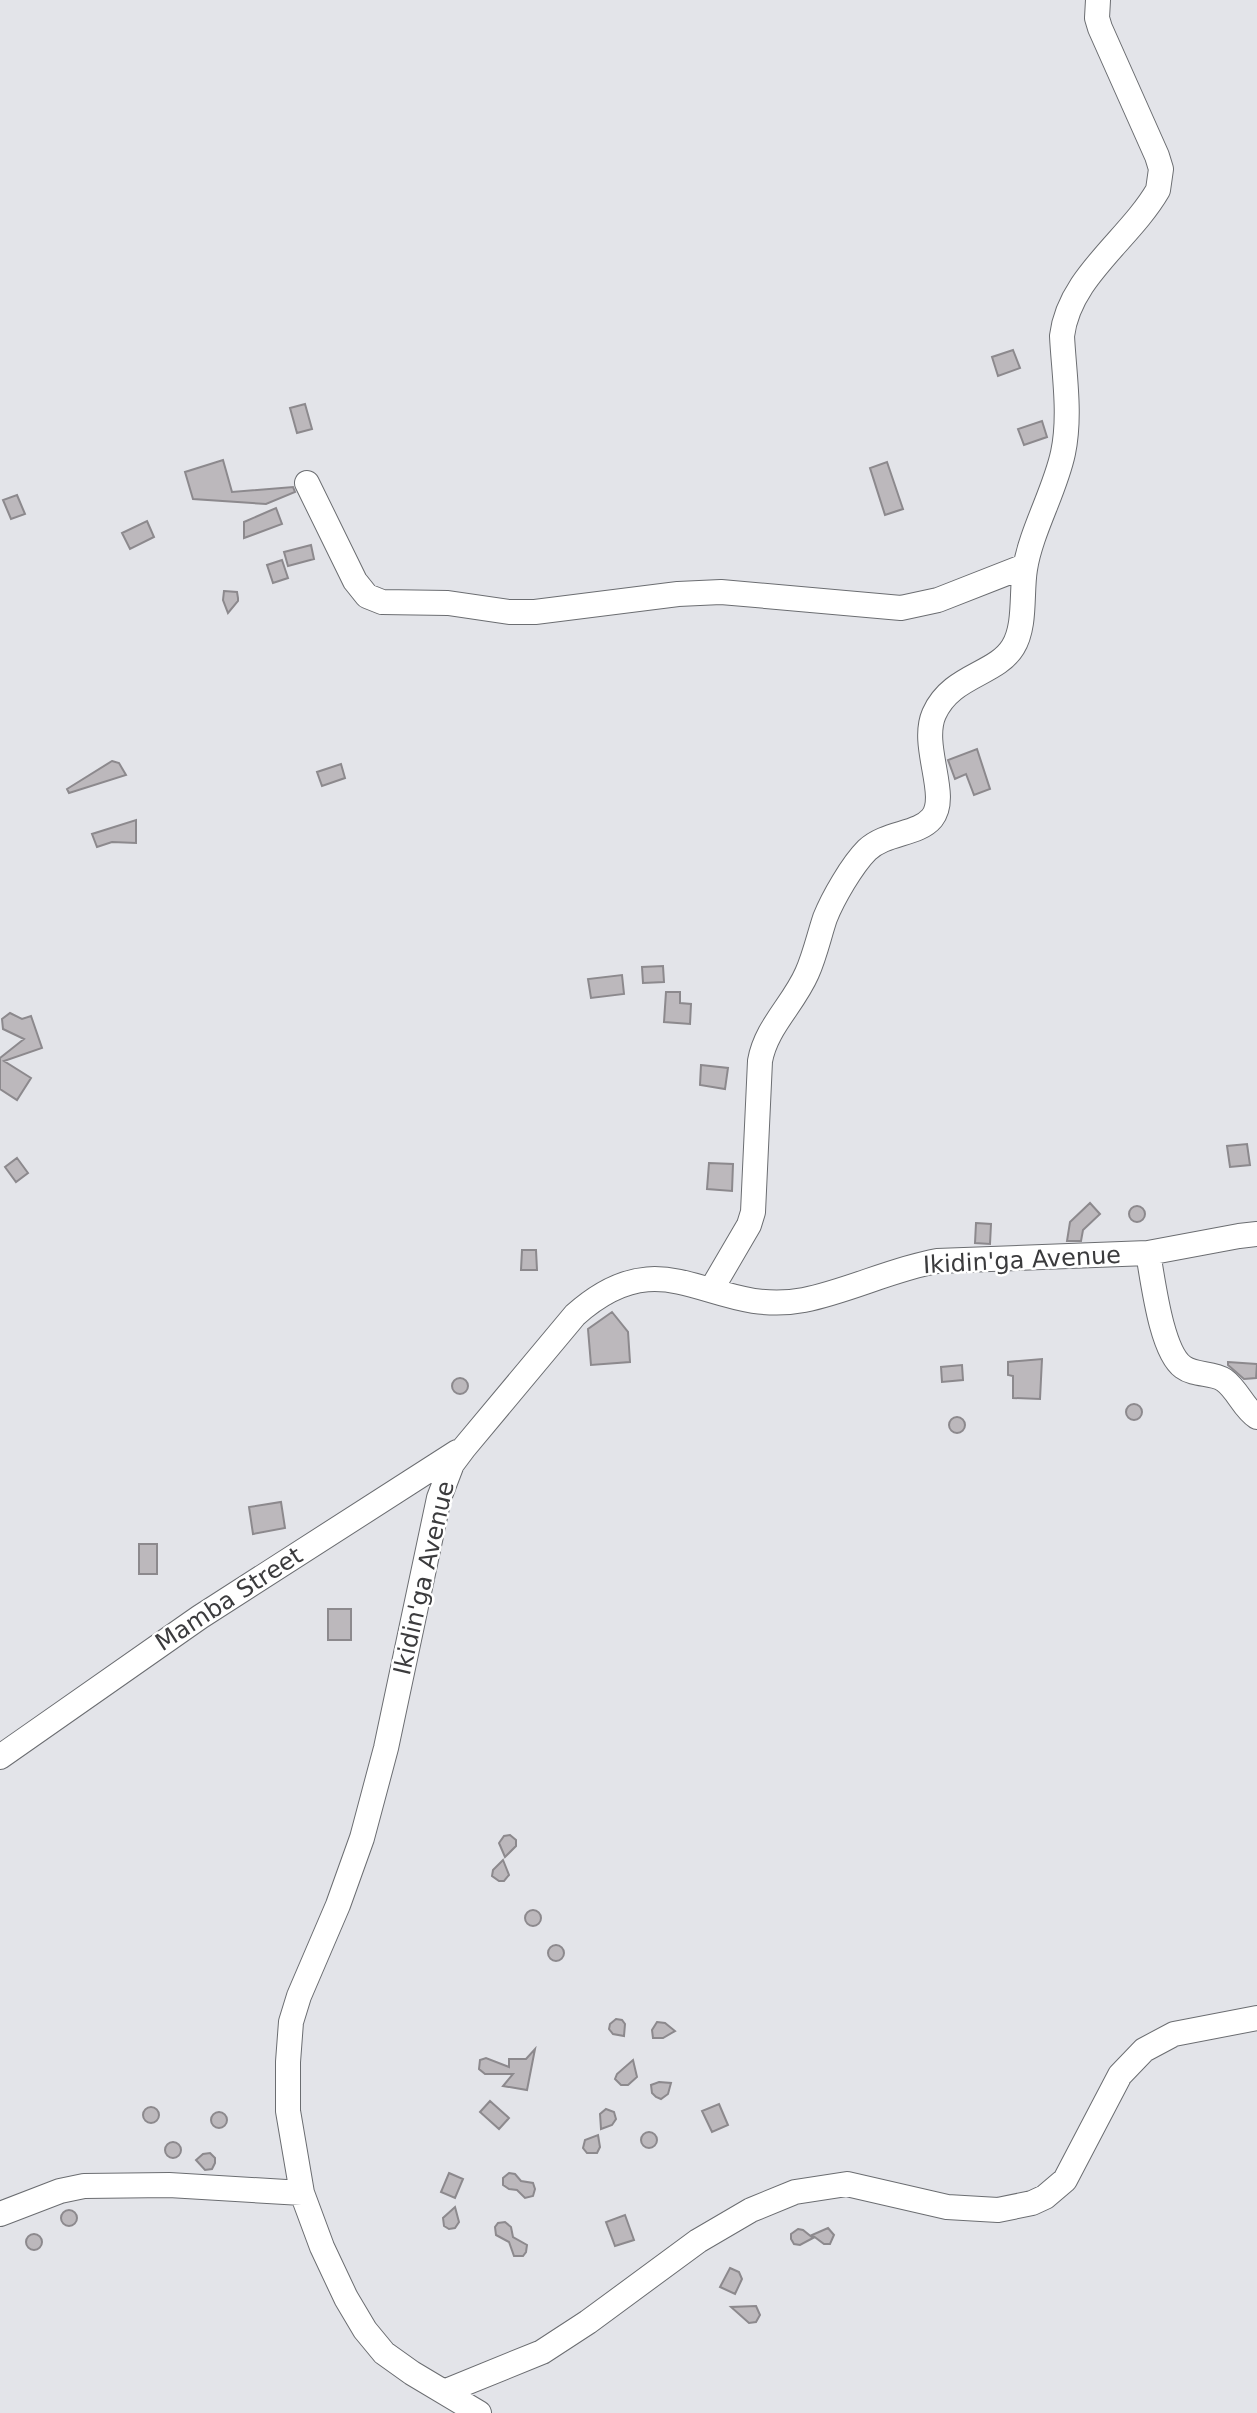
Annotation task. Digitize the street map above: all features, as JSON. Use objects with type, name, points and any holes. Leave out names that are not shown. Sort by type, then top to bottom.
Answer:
[{"type":"street","points":[[711,1290],[749,1225],[753,1212],[760,1061],[765,1040],[807,975],[831,905],[862,855],[882,839],[920,827],[932,819],[939,797],[929,742],[930,727],[944,697],[961,682],[1001,659],[1014,645],[1020,624],[1025,566],[1065,444],[1067,418],[1062,336],[1064,321],[1078,292],[1152,201],[1161,180],[1157,156],[1100,28],[1097,18],[1098,0]]},
{"type":"street","points":[[307,483],[355,581],[367,596],[382,602],[449,604],[509,612],[535,612],[678,594],[721,592],[901,608],[938,600],[1025,566]]},
{"type":"street","name":"Ikidin'ga Avenue","points":[[479,2413],[384,2353],[365,2330],[346,2298],[322,2247],[302,2193],[288,2111],[291,2022],[362,1838],[387,1748],[439,1498],[452,1464],[575,1315],[593,1299],[612,1288],[635,1281],[674,1279],[755,1302],[780,1303],[803,1300],[937,1261],[1147,1253],[1257,1234]]},
{"type":"street","points":[[1147,1253],[1166,1339],[1174,1359],[1188,1370],[1223,1379],[1247,1409],[1257,1417]]},
{"type":"street","name":"Mamba Street","points":[[0,1757],[200,1617],[464,1448]]},
{"type":"street","points":[[446,2391],[542,2352],[588,2322],[698,2241],[751,2210],[795,2192],[846,2184],[947,2207],[998,2210],[1032,2203],[1045,2197],[1065,2180],[1120,2075],[1143,2050],[1174,2034],[1257,2018]]},
{"type":"street","points":[[0,2214],[60,2191],[94,2185],[169,2185],[302,2193]]},
{"type":"building","points":[[1013,350],[1020,368],[998,376],[992,357]]},
{"type":"building","points":[[305,404],[312,429],[297,433],[290,408]]},
{"type":"building","points":[[1042,421],[1047,437],[1024,445],[1018,429]]},
{"type":"building","points":[[223,460],[232,492],[293,487],[295,492],[266,504],[193,499],[185,472]]},
{"type":"building","points":[[887,462],[903,509],[885,515],[870,468]]},
{"type":"building","points":[[17,495],[25,514],[11,519],[3,500]]},
{"type":"building","points":[[276,508],[282,524],[244,538],[244,522]]},
{"type":"building","points":[[147,521],[154,537],[130,549],[122,533]]},
{"type":"building","points":[[311,545],[314,559],[288,566],[284,552]]},
{"type":"building","points":[[282,560],[288,578],[273,583],[267,565]]},
{"type":"building","points":[[224,591],[237,592],[238,601],[228,613],[223,600]]},
{"type":"building","points":[[977,749],[990,789],[974,795],[966,774],[955,779],[948,760]]},
{"type":"building","points":[[112,761],[119,763],[126,775],[69,793],[67,789]]},
{"type":"building","points":[[341,764],[345,778],[322,786],[317,772]]},
{"type":"building","points":[[136,820],[136,843],[112,842],[97,847],[92,834]]},
{"type":"building","points":[[663,966],[664,982],[643,983],[642,967]]},
{"type":"building","points":[[622,975],[624,994],[591,998],[588,979]]},
{"type":"building","points":[[666,992],[680,992],[680,1003],[691,1004],[690,1024],[664,1022]]},
{"type":"building","points":[[10,1013],[22,1019],[31,1016],[42,1048],[4,1061],[31,1078],[17,1100],[0,1089],[0,1058],[24,1039],[3,1029],[2,1019]]},
{"type":"building","points":[[701,1065],[728,1068],[725,1089],[700,1085]]},
{"type":"building","points":[[1247,1144],[1250,1165],[1230,1167],[1227,1146]]},
{"type":"building","points":[[17,1158],[28,1173],[16,1182],[5,1167]]},
{"type":"building","points":[[709,1163],[733,1164],[732,1191],[707,1189]]},
{"type":"building","points":[[1090,1203],[1100,1214],[1083,1230],[1081,1241],[1067,1241],[1070,1222]]},
{"type":"building","points":[[1134,1206],[1140,1206],[1145,1214],[1143,1220],[1134,1222],[1129,1217],[1129,1211]]},
{"type":"building","points":[[976,1223],[991,1224],[990,1244],[975,1243]]},
{"type":"building","points":[[522,1250],[536,1250],[537,1270],[521,1270]]},
{"type":"building","points":[[612,1312],[628,1332],[630,1362],[591,1365],[588,1329]]},
{"type":"building","points":[[1042,1359],[1040,1399],[1013,1398],[1013,1376],[1008,1375],[1008,1362]]},
{"type":"building","points":[[1228,1362],[1257,1364],[1256,1378],[1244,1379]]},
{"type":"building","points":[[962,1365],[963,1380],[942,1382],[941,1367]]},
{"type":"building","points":[[457,1378],[463,1378],[468,1386],[466,1392],[457,1394],[452,1389],[452,1383]]},
{"type":"building","points":[[1131,1404],[1137,1404],[1142,1412],[1140,1418],[1131,1420],[1126,1415],[1126,1409]]},
{"type":"building","points":[[954,1417],[960,1417],[965,1425],[963,1431],[954,1433],[949,1428],[949,1422]]},
{"type":"building","points":[[281,1502],[285,1528],[253,1534],[249,1507]]},
{"type":"building","points":[[139,1544],[157,1544],[157,1574],[139,1574]]},
{"type":"building","points":[[328,1609],[351,1609],[351,1640],[328,1640]]},
{"type":"building","points":[[510,1835],[516,1840],[516,1846],[505,1857],[499,1843],[504,1836]]},
{"type":"building","points":[[503,1860],[509,1875],[504,1881],[499,1881],[492,1876],[493,1870]]},
{"type":"building","points":[[530,1910],[536,1910],[541,1918],[539,1924],[530,1926],[525,1921],[525,1915]]},
{"type":"building","points":[[553,1945],[559,1945],[564,1953],[562,1959],[553,1961],[548,1956],[548,1950]]},
{"type":"building","points":[[616,2019],[625,2024],[624,2036],[613,2034],[609,2029]]},
{"type":"building","points":[[657,2022],[665,2023],[675,2031],[663,2038],[653,2038],[652,2030]]},
{"type":"building","points":[[535,2049],[527,2090],[503,2086],[513,2074],[485,2074],[479,2069],[480,2060],[486,2058],[509,2067],[509,2059],[526,2059]]},
{"type":"building","points":[[633,2060],[637,2077],[628,2085],[621,2085],[615,2079],[617,2074]]},
{"type":"building","points":[[659,2082],[671,2083],[668,2094],[661,2099],[652,2093],[651,2085]]},
{"type":"building","points":[[490,2101],[509,2118],[499,2129],[480,2112]]},
{"type":"building","points":[[719,2104],[728,2125],[712,2132],[702,2111]]},
{"type":"building","points":[[148,2107],[154,2107],[159,2115],[157,2121],[148,2123],[143,2118],[143,2112]]},
{"type":"building","points":[[606,2109],[614,2112],[616,2119],[612,2125],[601,2129],[600,2114]]},
{"type":"building","points":[[216,2112],[222,2112],[227,2120],[225,2126],[216,2128],[211,2123],[211,2117]]},
{"type":"building","points":[[646,2132],[652,2132],[657,2140],[655,2146],[646,2148],[641,2143],[641,2137]]},
{"type":"building","points":[[598,2135],[600,2147],[597,2153],[587,2153],[583,2148],[585,2140]]},
{"type":"building","points":[[170,2142],[176,2142],[181,2150],[179,2156],[170,2158],[165,2153],[165,2147]]},
{"type":"building","points":[[210,2153],[215,2158],[215,2163],[212,2169],[205,2170],[196,2160],[203,2154]]},
{"type":"building","points":[[449,2173],[463,2179],[455,2198],[441,2192]]},
{"type":"building","points":[[509,2173],[515,2174],[521,2181],[533,2183],[533,2196],[525,2198],[517,2190],[503,2185],[503,2178]]},
{"type":"building","points":[[455,2207],[459,2222],[455,2228],[449,2229],[444,2226],[443,2218]]},
{"type":"building","points":[[66,2210],[72,2210],[77,2218],[75,2224],[66,2226],[61,2221],[61,2215]]},
{"type":"building","points":[[625,2215],[634,2240],[615,2246],[606,2222]]},
{"type":"building","points":[[505,2222],[511,2227],[513,2237],[527,2245],[523,2256],[514,2256],[509,2242],[496,2235],[495,2227],[498,2223]]},
{"type":"building","points":[[828,2228],[834,2235],[830,2244],[824,2244],[812,2235]]},
{"type":"building","points":[[798,2229],[813,2238],[800,2245],[794,2244],[791,2234]]},
{"type":"building","points":[[31,2234],[37,2234],[42,2242],[40,2248],[31,2250],[26,2245],[26,2239]]},
{"type":"building","points":[[730,2268],[739,2272],[742,2279],[735,2294],[720,2287]]},
{"type":"building","points":[[756,2306],[760,2315],[756,2322],[749,2323],[731,2307]]}]
